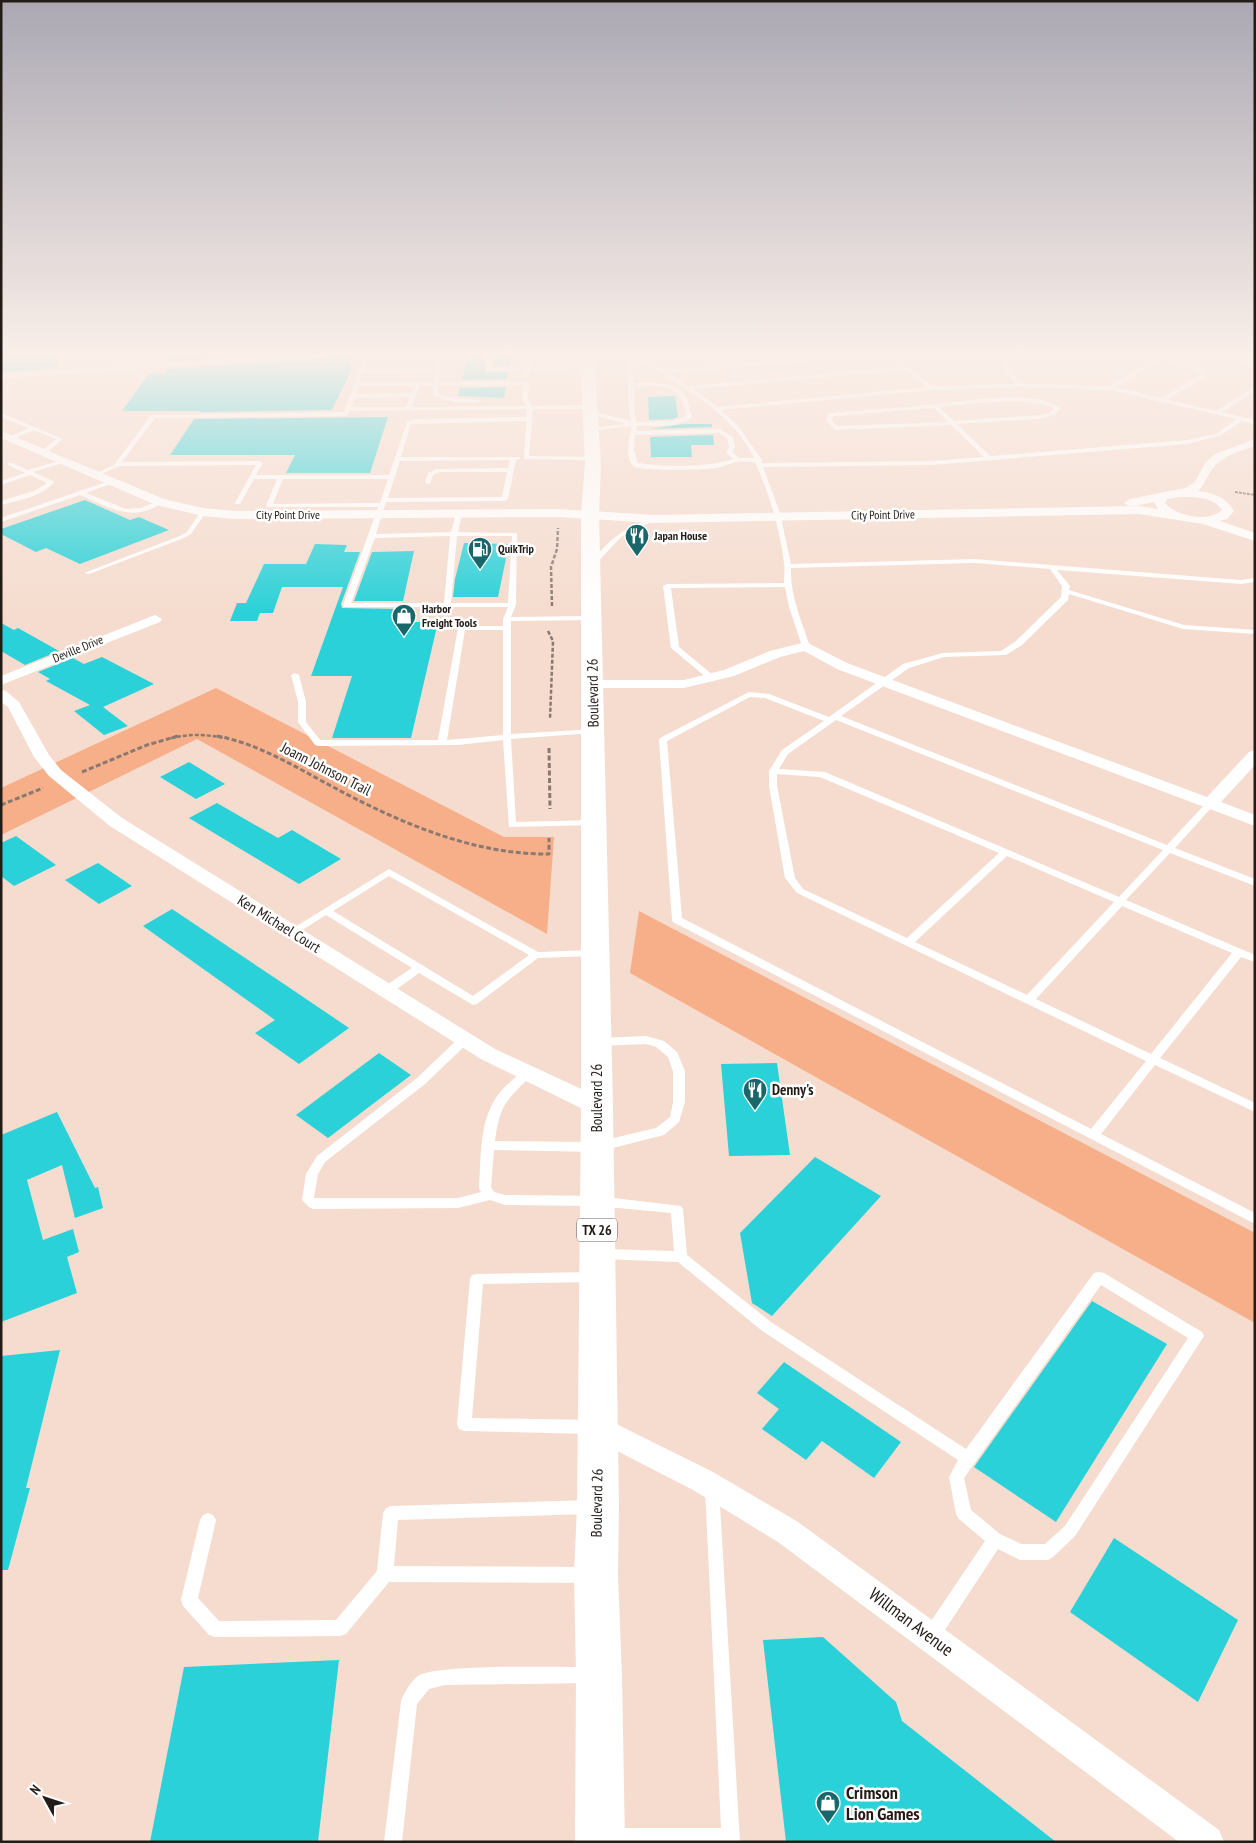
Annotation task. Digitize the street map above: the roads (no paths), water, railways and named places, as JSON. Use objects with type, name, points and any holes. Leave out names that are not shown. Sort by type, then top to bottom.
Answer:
[{"type":"main road","name":"Boulevard 26","points":[[592,440],[593,458],[590,514],[598,1266],[598,1507],[596,1575],[600,1840]]},
{"type":"street","name":"City Point Drive","points":[[16,440],[160,502],[203,512],[262,516],[383,507],[459,514],[590,514],[620,518],[655,519],[1139,510],[1200,520],[1255,536]]},
{"type":"street","points":[[1180,493],[1194,490],[1200,485],[1206,469],[1219,457],[1253,446]]},
{"type":"street","points":[[1253,446],[1230,459],[1216,471],[1213,488],[1220,501],[1226,505],[1228,511],[1238,522],[1255,531]]},
{"type":"street","name":"City Point Drive","points":[[758,505],[1123,504],[1180,493],[1203,495],[1220,501]]},
{"type":"street","points":[[1162,497],[1159,503],[1160,506],[1176,516]]},
{"type":"street","name":"City Point Drive","points":[[590,514],[618,506],[641,506]]},
{"type":"street","points":[[1200,520],[1220,518],[1228,511]]},
{"type":"street","name":"Deville Drive","points":[[1,681],[155,618]]},
{"type":"street","points":[[593,684],[684,684],[710,676],[730,673],[775,654],[806,646],[842,666],[1255,821]]},
{"type":"street","name":"Ken Michael Court","points":[[1,694],[14,705],[50,767],[72,789],[116,822],[488,1054],[597,1106]]},
{"type":"street","points":[[1210,804],[1255,755]]},
{"type":"street","name":"Willman Avenue","points":[[598,1427],[712,1486],[788,1532],[1208,1842]]},
{"type":"lane","points":[[44,452],[59,440]]},
{"type":"lane","points":[[117,464],[135,440]]},
{"type":"lane","points":[[404,440],[383,507],[347,605],[512,605]]},
{"type":"lane","points":[[526,458],[527,440]]},
{"type":"lane","points":[[632,440],[631,451],[636,465],[653,467],[716,466],[737,460],[759,463],[932,463],[1196,440]]},
{"type":"lane","points":[[731,440],[732,447],[729,452],[737,460]]},
{"type":"lane","points":[[747,440],[759,463],[777,518],[788,566],[788,585],[806,646]]},
{"type":"lane","points":[[970,440],[989,459]]},
{"type":"lane","points":[[281,477],[269,506],[383,507],[425,496],[505,499],[514,458]]},
{"type":"lane","points":[[398,459],[593,458]]},
{"type":"lane","points":[[1,483],[65,461]]},
{"type":"lane","points":[[95,475],[117,464],[260,463],[238,503]]},
{"type":"lane","points":[[1,503],[48,486],[51,482],[10,464]]},
{"type":"lane","points":[[428,483],[430,474],[439,470],[511,470]]},
{"type":"lane","points":[[252,477],[392,477]]},
{"type":"lane","points":[[1,520],[112,482]]},
{"type":"lane","points":[[81,492],[125,511],[142,510],[160,502]]},
{"type":"lane","points":[[87,573],[182,537],[189,532],[203,512]]},
{"type":"lane","points":[[446,605],[454,534],[459,514]]},
{"type":"lane","points":[[592,566],[618,535],[634,526],[655,519]]},
{"type":"lane","points":[[372,536],[515,534],[512,605],[507,624],[507,736],[512,825],[594,823]]},
{"type":"lane","points":[[788,566],[974,561],[1241,582],[1255,580]]},
{"type":"lane","points":[[1051,566],[1066,586],[1065,598],[1019,643],[1004,653],[943,655],[906,666],[882,681],[785,752],[773,771],[773,786],[790,878],[800,891],[1255,1108]]},
{"type":"lane","points":[[710,676],[675,648],[667,586],[788,585]]},
{"type":"lane","points":[[1066,591],[1183,626],[1255,632]]},
{"type":"lane","points":[[442,742],[462,628],[592,618]]},
{"type":"lane","points":[[295,675],[302,702],[302,722],[318,743],[442,742],[507,736],[550,736],[593,731]]},
{"type":"lane","points":[[1255,883],[832,718],[766,696],[749,694],[663,740],[677,920],[1255,1219]]},
{"type":"lane","points":[[773,771],[822,774],[1255,959]]},
{"type":"lane","points":[[1029,1000],[1210,804]]},
{"type":"lane","points":[[908,943],[1006,852]]},
{"type":"lane","points":[[292,932],[389,872],[536,955],[596,953]]},
{"type":"lane","points":[[326,910],[473,1001],[536,955]]},
{"type":"lane","points":[[1093,1135],[1239,952]]},
{"type":"lane","points":[[386,990],[419,968]]},
{"type":"lane","points":[[465,1039],[421,1081],[320,1159],[312,1174],[308,1200],[313,1204],[458,1203],[490,1195],[505,1200],[597,1201],[677,1209],[681,1257]]},
{"type":"lane","points":[[489,1145],[597,1147],[660,1132],[676,1119],[679,1102],[679,1071],[673,1055],[660,1044],[646,1040],[596,1042]]},
{"type":"lane","points":[[490,1195],[485,1188],[489,1145],[499,1102],[527,1073]]},
{"type":"lane","points":[[598,1427],[464,1424],[477,1278],[681,1257],[766,1326],[968,1458]]},
{"type":"lane","points":[[1099,1277],[1197,1336],[1070,1531],[1048,1552],[1020,1552],[995,1539],[964,1514],[956,1477],[1099,1277]]},
{"type":"lane","points":[[600,1840],[731,1839],[712,1486]]},
{"type":"lane","points":[[208,1520],[190,1600],[216,1630],[340,1628],[384,1574],[390,1513],[598,1507]]},
{"type":"lane","points":[[930,1637],[995,1539]]},
{"type":"lane","points":[[384,1574],[596,1575]]},
{"type":"lane","points":[[393,1842],[409,1701],[424,1682],[446,1677],[599,1675]]},
{"type":"place","name":"Japan House","points":[[637,557]]},
{"type":"place","name":"QuikTrip","points":[[480,570]]},
{"type":"place","name":"Harbor Freight Tools","points":[[404,637]]},
{"type":"place","name":"Denny's","points":[[755,1111]]},
{"type":"place","name":"Crimson Lion Games","points":[[828,1824]]}]
